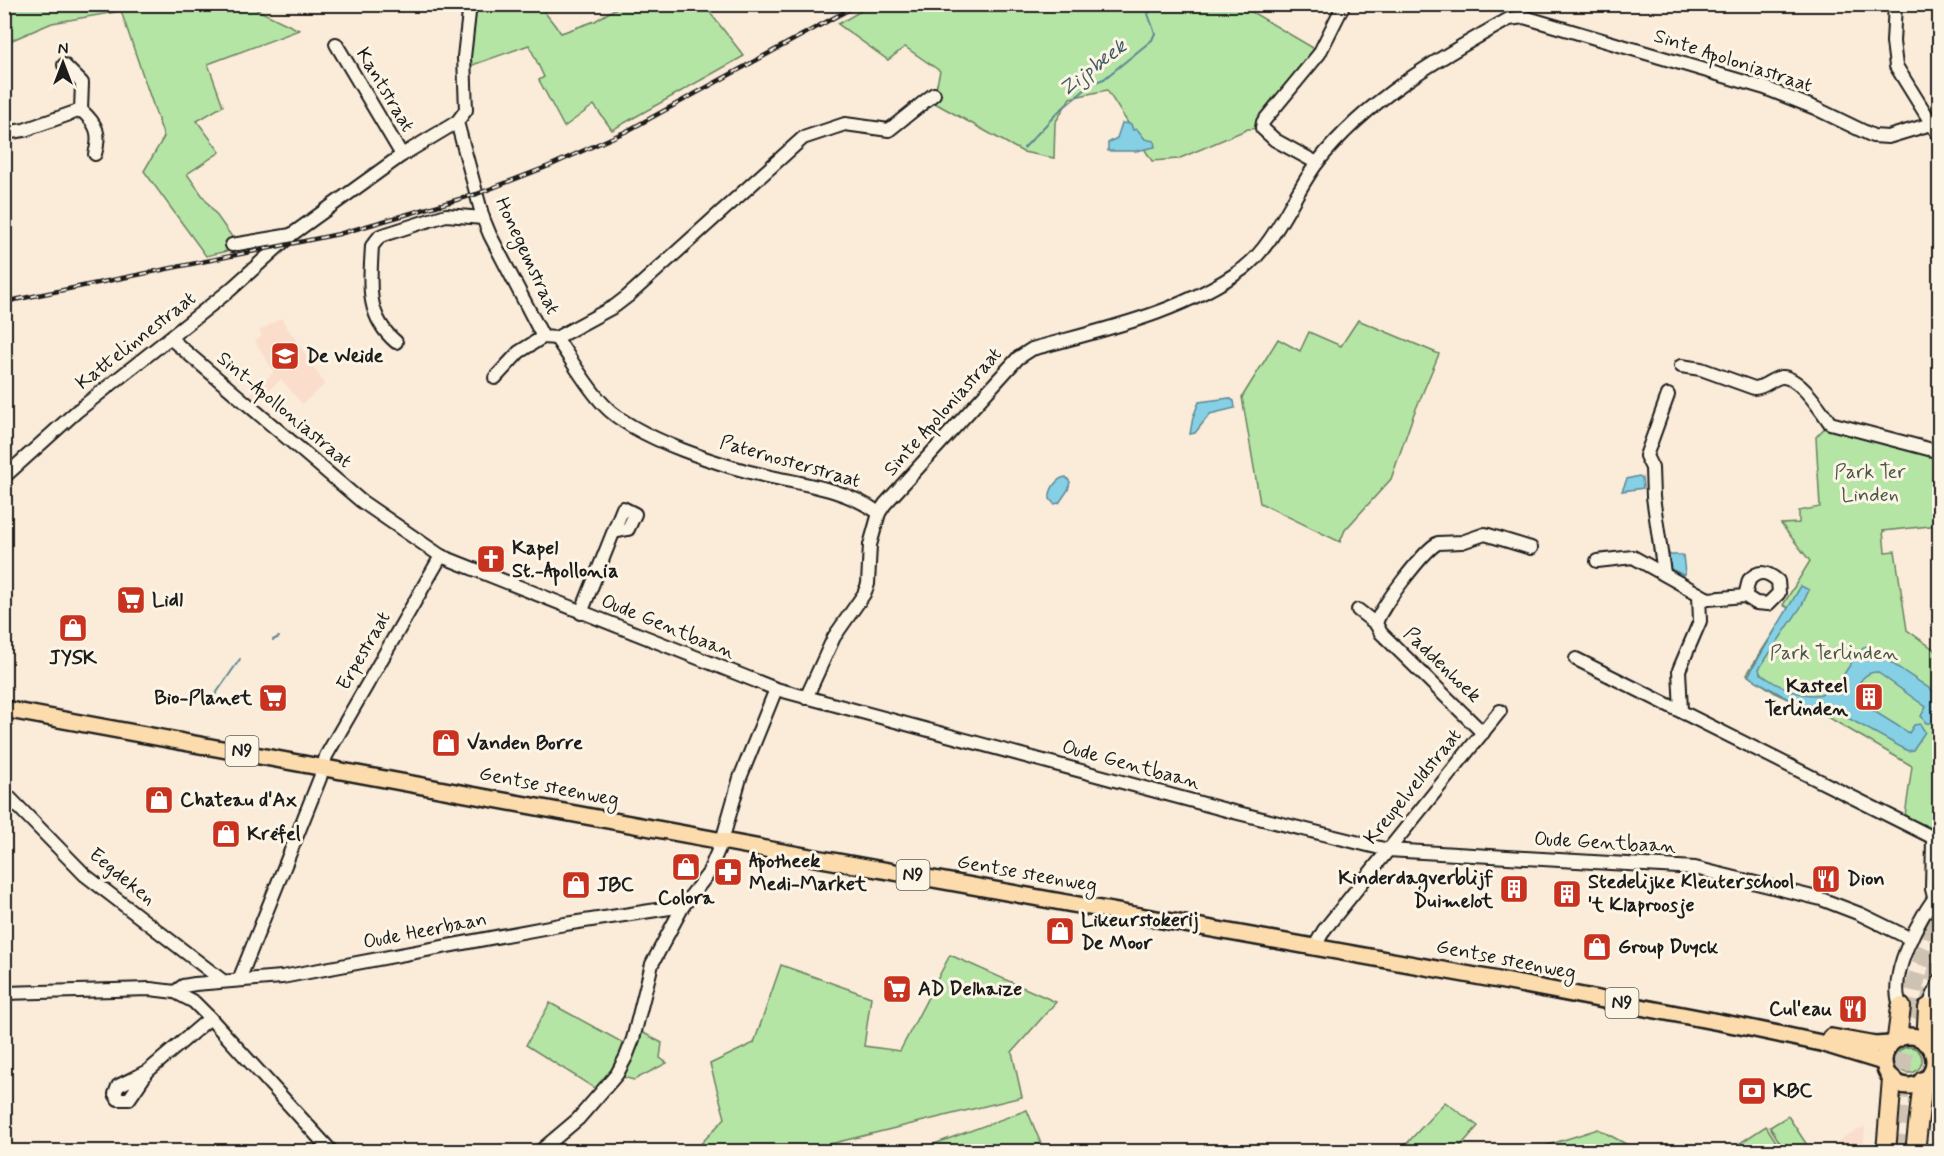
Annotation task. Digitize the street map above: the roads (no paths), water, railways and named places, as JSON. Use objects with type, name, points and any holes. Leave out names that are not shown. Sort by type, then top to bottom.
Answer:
[{"type":"highway","points":[[1894,1041],[1901,1007]]},
{"type":"highway","points":[[1928,1008],[1932,1047]]},
{"type":"highway","points":[[1915,1152],[1931,1074]]},
{"type":"highway","points":[[1886,1152],[1892,1079]]},
{"type":"main road","name":"Gentse steenweg","points":[[4,709],[722,841],[1314,946],[1745,1027],[1840,1048],[1883,1062]]},
{"type":"main road","name":"Gentse steenweg","points":[[1745,1027],[1763,1024],[1875,1045],[1894,1041]]},
{"type":"main road","name":"N9","points":[[1894,1041],[1912,1036],[1932,1047]]},
{"type":"main road","points":[[1894,1041],[1883,1062],[1892,1079],[1904,1085],[1931,1074],[1934,1057],[1932,1047]]},
{"type":"street","name":"Honegemstraat","points":[[470,4],[464,57],[466,110],[458,122],[483,218],[543,337],[556,338]]},
{"type":"street","points":[[1317,163],[1275,140],[1262,128],[1263,122],[1319,54],[1344,4]]},
{"type":"street","points":[[1895,4],[1893,42],[1896,66],[1940,137]]},
{"type":"street","name":"Sinte Apoloniastraat","points":[[806,698],[834,636],[868,584],[868,555],[879,513],[1024,352],[1162,311],[1212,289],[1245,267],[1262,250],[1317,163],[1350,128],[1415,74],[1516,16],[1765,88],[1815,108],[1873,136],[1888,137],[1931,124]]},
{"type":"street","name":"Kantstraat","points":[[336,44],[402,155]]},
{"type":"street","points":[[64,65],[82,83],[81,110],[97,128],[99,141],[95,154]]},
{"type":"street","points":[[556,338],[615,306],[803,138],[845,124],[889,130],[931,97]]},
{"type":"street","points":[[4,133],[24,130],[81,110]]},
{"type":"street","name":"Kattelinnestraat","points":[[4,477],[76,412],[171,339],[291,235],[402,155],[458,122]]},
{"type":"street","points":[[396,342],[385,333],[372,309],[370,298],[372,246],[375,240],[380,236],[446,215],[483,218]]},
{"type":"street","name":"Kattelinnestraat","points":[[231,245],[291,235]]},
{"type":"street","points":[[495,378],[519,352],[543,337]]},
{"type":"street","name":"Paternosterstraat","points":[[556,338],[594,394],[604,406],[622,420],[730,467],[837,492],[879,513]]},
{"type":"street","name":"Sint-Apolloniastraat","points":[[171,339],[339,483],[374,509]]},
{"type":"street","points":[[1681,366],[1701,369],[1754,388],[1780,377],[1788,379],[1821,409],[1829,422],[1940,452]]},
{"type":"street","points":[[1664,573],[1653,497],[1652,468],[1646,456],[1668,395]]},
{"type":"street","name":"Oude Gentbaan","points":[[374,509],[441,556],[776,689],[806,698],[1230,811],[1388,850],[1695,868],[1821,899],[1860,914],[1911,939]]},
{"type":"street","points":[[581,613],[614,532]]},
{"type":"street","name":"Paddenhoek","points":[[1376,624],[1379,615],[1407,578],[1438,543],[1462,542],[1485,534],[1531,548]]},
{"type":"street","name":"Erpestraat","points":[[239,980],[323,766],[345,723],[441,556]]},
{"type":"street","points":[[1597,561],[1633,557],[1708,599],[1745,596]]},
{"type":"street","points":[[1681,711],[1680,670],[1700,621],[1699,594]]},
{"type":"street","name":"Paddenhoek","points":[[1358,610],[1376,624],[1381,633],[1483,733]]},
{"type":"street","points":[[1576,659],[1936,840],[1932,889],[1937,894],[1911,939],[1896,987],[1901,1007]]},
{"type":"street","points":[[539,1152],[578,1119],[617,1074],[633,1039],[652,964],[683,906],[708,874],[722,841],[740,777],[776,689]]},
{"type":"street","name":"Kreupelveldstraat","points":[[1314,946],[1324,930],[1500,711]]},
{"type":"street","name":"Eegdeken","points":[[4,792],[85,874],[224,981]]},
{"type":"street","name":"Oude Heerbaan","points":[[175,992],[189,985],[317,972],[565,924],[683,906]]},
{"type":"street","points":[[1928,1008],[1940,980]]},
{"type":"street","name":"Oude Heerbaan","points":[[4,993],[150,989],[175,992],[194,1002],[210,1018],[332,1152]]},
{"type":"street","points":[[148,1071],[210,1018]]},
{"type":"water","points":[[1122,123],[1131,124],[1133,130],[1137,129],[1145,139],[1154,141],[1155,147],[1136,151],[1108,151],[1108,143],[1117,138]]},
{"type":"water","points":[[1229,398],[1234,401],[1235,408],[1210,414],[1195,433],[1190,434],[1199,402]]},
{"type":"water","points":[[1639,476],[1642,478],[1643,488],[1622,491],[1627,479]]},
{"type":"water","points":[[1066,477],[1070,482],[1068,490],[1059,503],[1054,504],[1050,499],[1052,488],[1056,482]]},
{"type":"water","points":[[1666,548],[1670,555],[1683,555],[1685,574],[1669,568]]},
{"type":"water","points":[[1801,586],[1809,590],[1801,607],[1759,669],[1760,673],[1786,689],[1807,695],[1817,695],[1834,687],[1866,646],[1939,695],[1939,711],[1932,723],[1926,723],[1921,716],[1926,707],[1877,672],[1864,677],[1858,685],[1856,700],[1909,733],[1914,725],[1920,724],[1925,732],[1913,750],[1908,751],[1837,712],[1799,705],[1748,676]]},
{"type":"waterway","name":"Zijpbeek","points":[[1024,148],[1058,112],[1152,40],[1155,33],[1148,14],[1156,4]]},
{"type":"waterway","name":"Zijpbeek","points":[[910,121],[929,108]]},
{"type":"waterway","name":"Zijpbeek","points":[[273,640],[279,637]]},
{"type":"waterway","name":"Zijpbeek","points":[[215,695],[240,659]]},
{"type":"tunnel","points":[[1895,1152],[1903,1063],[1912,1000],[1918,971],[1940,919]]},
{"type":"tunnel","points":[[1928,1008],[1940,958]]},
{"type":"railway","points":[[4,302],[339,234],[477,194],[549,166],[627,131],[859,4]]},
{"type":"place","name":"De Weide","points":[[285,356]]},
{"type":"place","name":"Kapel St.-Apollonia","points":[[491,559]]},
{"type":"place","name":"Lidl","points":[[131,600]]},
{"type":"place","name":"JYSK","points":[[73,628]]},
{"type":"place","name":"Kasteel Terlinden","points":[[1869,697]]},
{"type":"place","name":"Bio-Planet","points":[[273,698]]},
{"type":"place","name":"Vanden Borre","points":[[446,743]]},
{"type":"place","name":"Chateau d'Ax","points":[[159,800]]},
{"type":"place","name":"Krëfel","points":[[226,834]]},
{"type":"place","name":"Colora","points":[[686,867]]},
{"type":"place","name":"Apotheek Medi-Market","points":[[728,872]]},
{"type":"place","name":"Dion","points":[[1826,879]]},
{"type":"place","name":"JBC","points":[[576,885]]},
{"type":"place","name":"Kinderdagverblijf Duimelot","points":[[1514,889]]},
{"type":"place","name":"Stedelijke Kleuterschool 't Klaproosje","points":[[1567,894]]},
{"type":"place","name":"Likeurstokerij De Moor","points":[[1060,931]]},
{"type":"place","name":"Group Duyck","points":[[1597,947]]},
{"type":"place","name":"AD Delhaize","points":[[897,989]]},
{"type":"place","name":"Cul'eau","points":[[1853,1009]]},
{"type":"place","name":"KBC","points":[[1752,1091]]},
{"type":"park label","name":"Park Ter Linden","points":[[1870,484]]},
{"type":"park label","name":"Park Terlinden","points":[[1834,653]]}]
